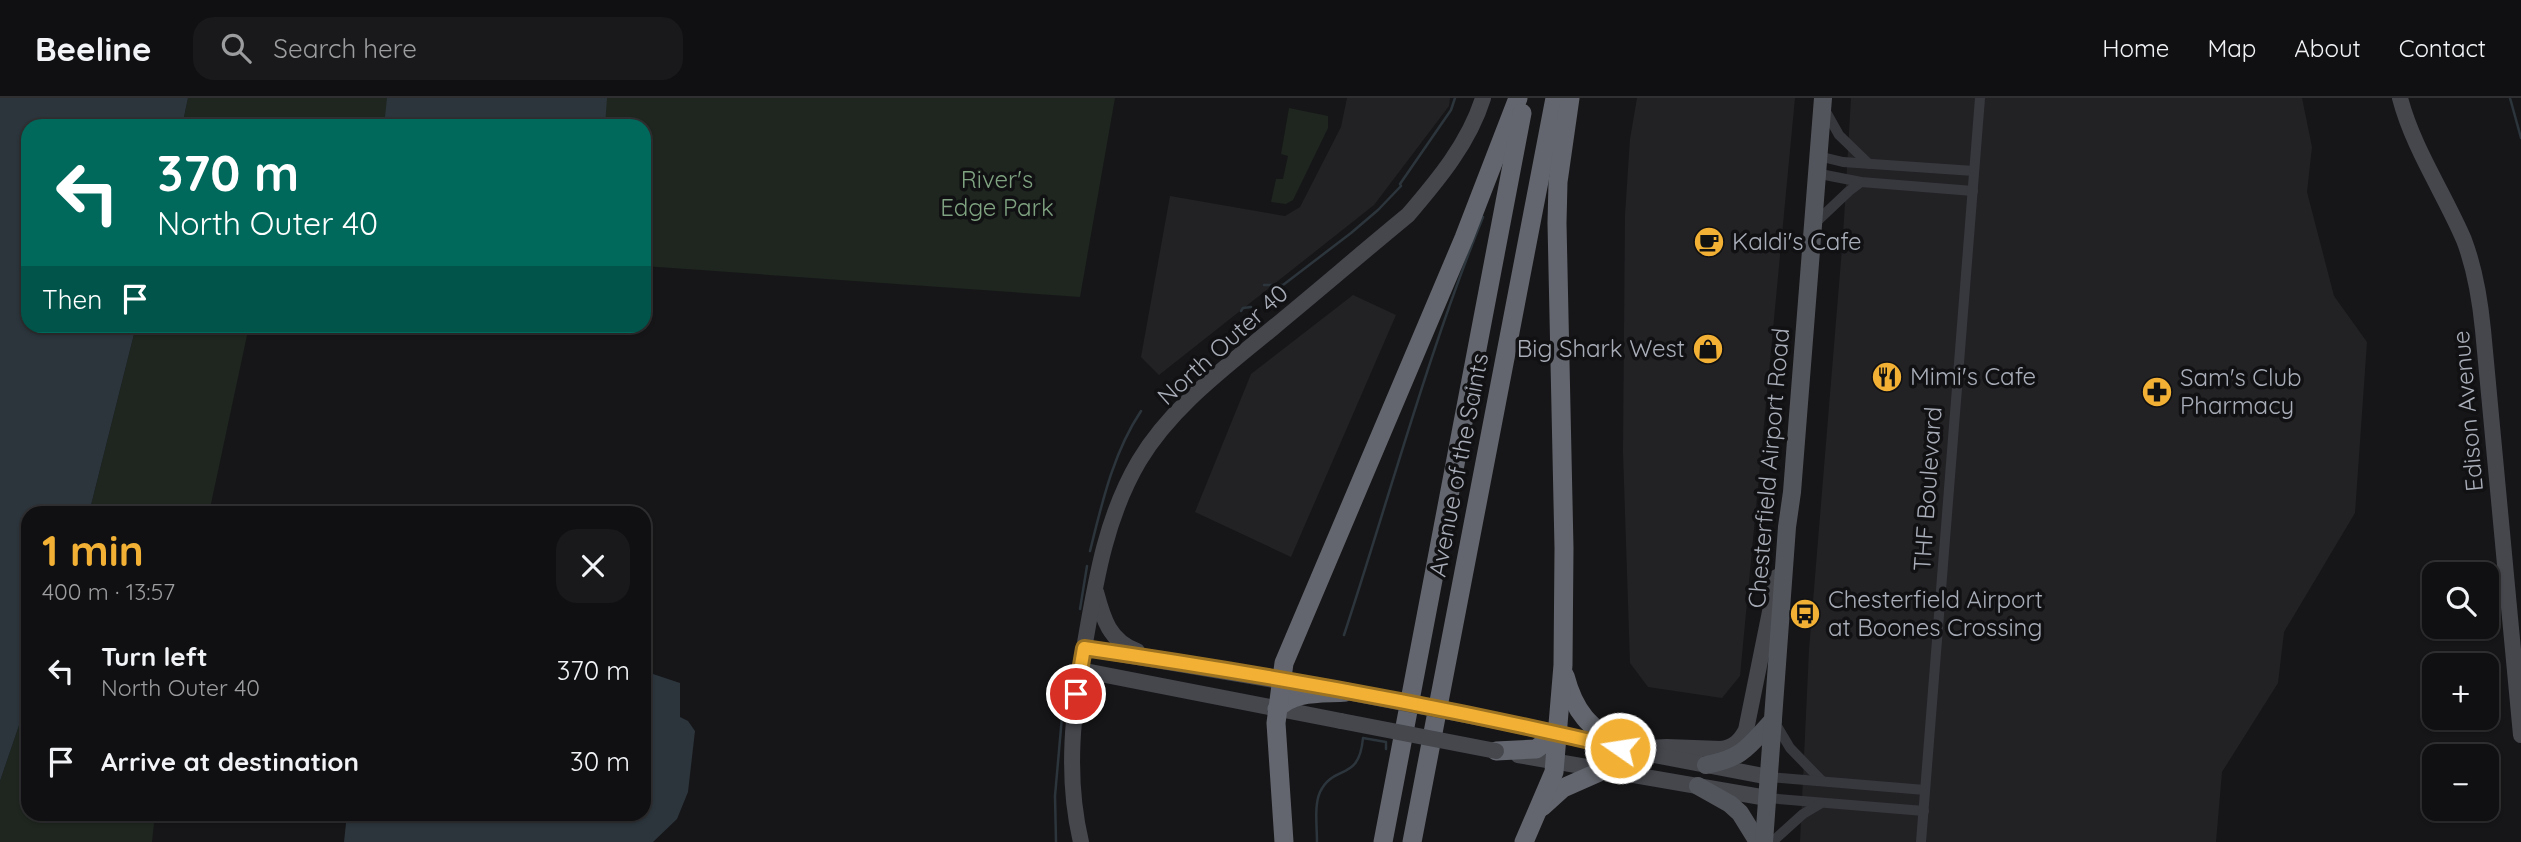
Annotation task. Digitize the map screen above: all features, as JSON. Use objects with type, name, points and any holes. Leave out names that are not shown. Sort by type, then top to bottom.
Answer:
[{"type":"highway","points":[[1284,842],[1277,709],[1284,663],[1469,225],[1518,98]]},
{"type":"highway","name":"Avenue of the Saints","points":[[1383,842],[1525,98]]},
{"type":"highway","name":"Avenue of the Saints","points":[[1412,842],[1555,98]]},
{"type":"highway","points":[[1524,842],[1556,762],[1563,665],[1558,223],[1559,172],[1570,98]]},
{"type":"highway","points":[[1563,665],[1570,697],[1579,712],[1589,725],[1623,748]]},
{"type":"highway","points":[[1277,709],[1289,698],[1298,695],[1346,692]]},
{"type":"highway","points":[[1496,751],[1536,749],[1558,733]]},
{"type":"highway","points":[[1539,810],[1563,788],[1606,769]]},
{"type":"main road","name":"Chesterfield Airport Road","points":[[1764,842],[1823,101]]},
{"type":"main road","points":[[1706,765],[1728,761],[1743,753],[1773,720]]},
{"type":"main road","points":[[1698,786],[1730,804],[1740,814],[1758,842]]},
{"type":"street","name":"North Outer 40","points":[[1081,842],[1072,790],[1070,752],[1080,670],[1100,561],[1111,522],[1140,459],[1189,399],[1213,377],[1408,215],[1439,180],[1463,143],[1483,98]]},
{"type":"street","name":"THF Boulevard","points":[[1921,842],[1980,98]]},
{"type":"street","name":"Edison Avenue","points":[[2400,98],[2413,136],[2464,242],[2477,283],[2521,735]]},
{"type":"street","points":[[1823,101],[1839,135],[1869,164]]},
{"type":"street","points":[[1816,168],[1843,162],[1974,170]]},
{"type":"street","points":[[1816,168],[1861,182],[1973,191]]},
{"type":"street","points":[[1813,225],[1861,182]]},
{"type":"street","points":[[1623,748],[1721,749],[1729,748],[1741,740],[1746,730],[1787,527]]},
{"type":"street","points":[[1095,589],[1111,633],[1128,648],[1155,659]]},
{"type":"street","points":[[1084,648],[1346,692],[1769,777],[1926,790]]},
{"type":"street","points":[[1080,670],[1496,751],[1767,798],[1924,811]]},
{"type":"street","points":[[1773,720],[1790,748],[1822,781]]},
{"type":"street","points":[[1772,842],[1803,814],[1820,804]]},
{"type":"shaded area","points":[[0,98],[188,98],[184,119],[21,119],[21,333],[134,333],[91,506],[21,506],[21,720],[0,781]]},
{"type":"shaded area","points":[[387,98],[607,98],[606,119],[385,119]]},
{"type":"shaded area","points":[[1347,98],[1450,98],[1449,106],[1374,205],[1159,375],[1141,357],[1170,196],[1285,216],[1300,207],[1341,127]]},
{"type":"shaded area","points":[[1637,98],[1795,98],[1740,676],[1722,698],[1648,687],[1630,663],[1623,452],[1625,215],[1630,139]]},
{"type":"shaded area","points":[[1851,98],[2302,98],[2312,147],[2307,192],[2334,296],[2367,342],[2355,513],[2284,632],[2278,683],[2222,772],[2216,842],[1800,842],[1809,650],[1843,236]]},
{"type":"shaded area","points":[[1353,295],[1396,315],[1291,557],[1195,512],[1251,374]]},
{"type":"shaded area","points":[[651,673],[680,683],[680,717],[688,721],[695,731],[688,792],[677,819],[653,842],[344,842],[346,821],[651,821]]},
{"type":"green space","name":"River's Edge Park","points":[[188,98],[1115,98],[1080,297],[651,266],[651,119],[184,119]]},
{"type":"green space","points":[[1289,108],[1328,116],[1328,128],[1293,200],[1286,204],[1271,202],[1276,179],[1283,179],[1288,156],[1281,154]]},
{"type":"green space","points":[[134,333],[248,333],[210,506],[91,506]]},
{"type":"green space","points":[[21,720],[21,821],[154,821],[152,842],[0,842],[0,781]]},
{"type":"waterway","points":[[1264,285],[1283,285],[1378,210],[1401,186],[1451,110],[1455,98]]},
{"type":"waterway","points":[[2510,98],[2521,138]]},
{"type":"waterway","points":[[1344,635],[1427,372],[1483,217]]},
{"type":"waterway","points":[[1241,311],[1251,307]]},
{"type":"waterway","points":[[1090,551],[1116,461],[1141,411]]},
{"type":"waterway","points":[[1080,609],[1087,566]]},
{"type":"waterway","points":[[1056,842],[1055,796],[1064,694]]},
{"type":"waterway","points":[[1317,842],[1317,803],[1326,783],[1357,761],[1363,738],[1386,742],[1386,749]]},
{"type":"place","name":"Kaldi's Cafe","points":[[1709,242]]},
{"type":"place","name":"Big Shark West","points":[[1708,349]]},
{"type":"place","name":"Mimi's Cafe","points":[[1887,377]]},
{"type":"place","name":"Sam's Club Pharmacy","points":[[2157,392]]},
{"type":"place","name":"Chesterfield Airport at Boones Crossing","points":[[1805,614]]},
{"type":"route","points":[[1076,694],[1084,648],[1346,692],[1558,733],[1620,748]]}]
